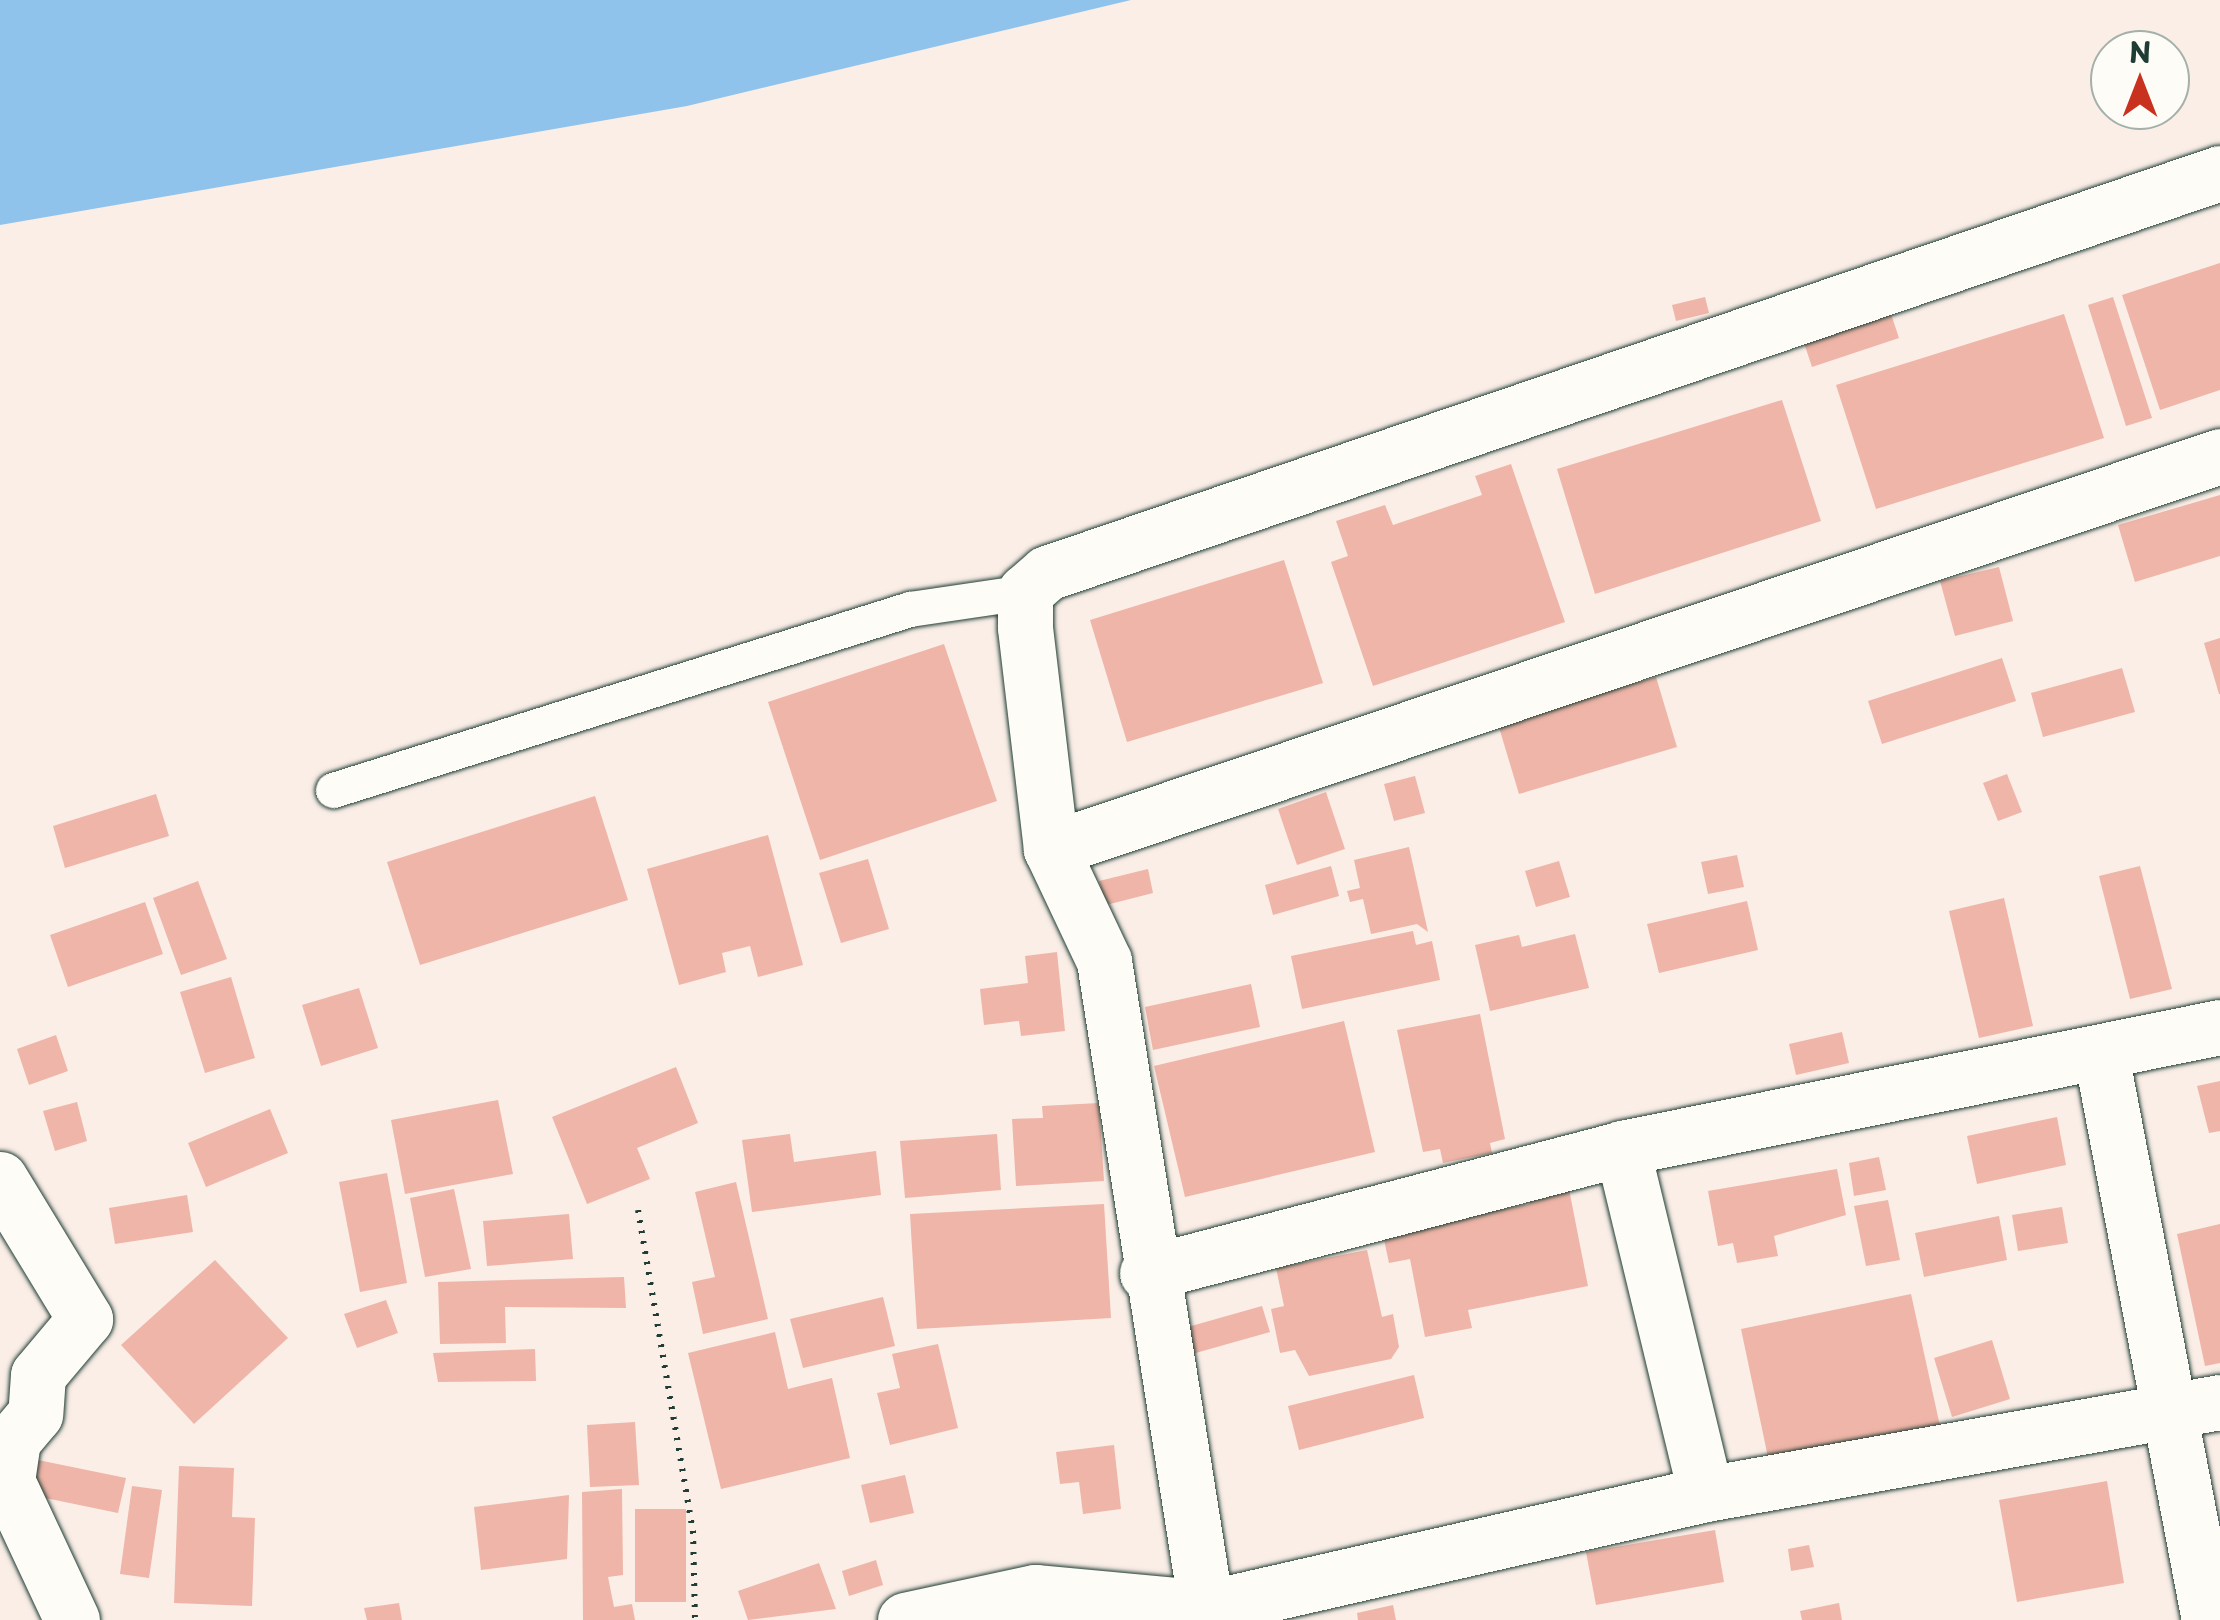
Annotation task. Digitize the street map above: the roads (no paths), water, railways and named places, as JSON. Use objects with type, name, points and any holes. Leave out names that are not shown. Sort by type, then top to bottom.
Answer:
[{"type":"street","points":[[1207,1614],[1146,1273],[1104,961],[1051,848],[1025,592],[1047,572],[2220,174]]},
{"type":"street","points":[[1051,848],[2220,456]]},
{"type":"street","points":[[1146,1273],[1622,1148],[2101,1055],[2220,1027]]},
{"type":"street","points":[[2101,1055],[2198,1407],[2209,1620]]},
{"type":"street","points":[[1622,1148],[1706,1494]]},
{"type":"street","points":[[0,1179],[84,1319],[38,1375],[35,1414],[13,1440],[7,1480],[72,1620]]},
{"type":"street","points":[[905,1620],[1035,1592],[1207,1614],[1706,1494],[2198,1407]]},
{"type":"lane","points":[[334,790],[910,609],[1025,592]]},
{"type":"water","points":[[0,0],[1131,0],[687,106],[0,225]]}]
